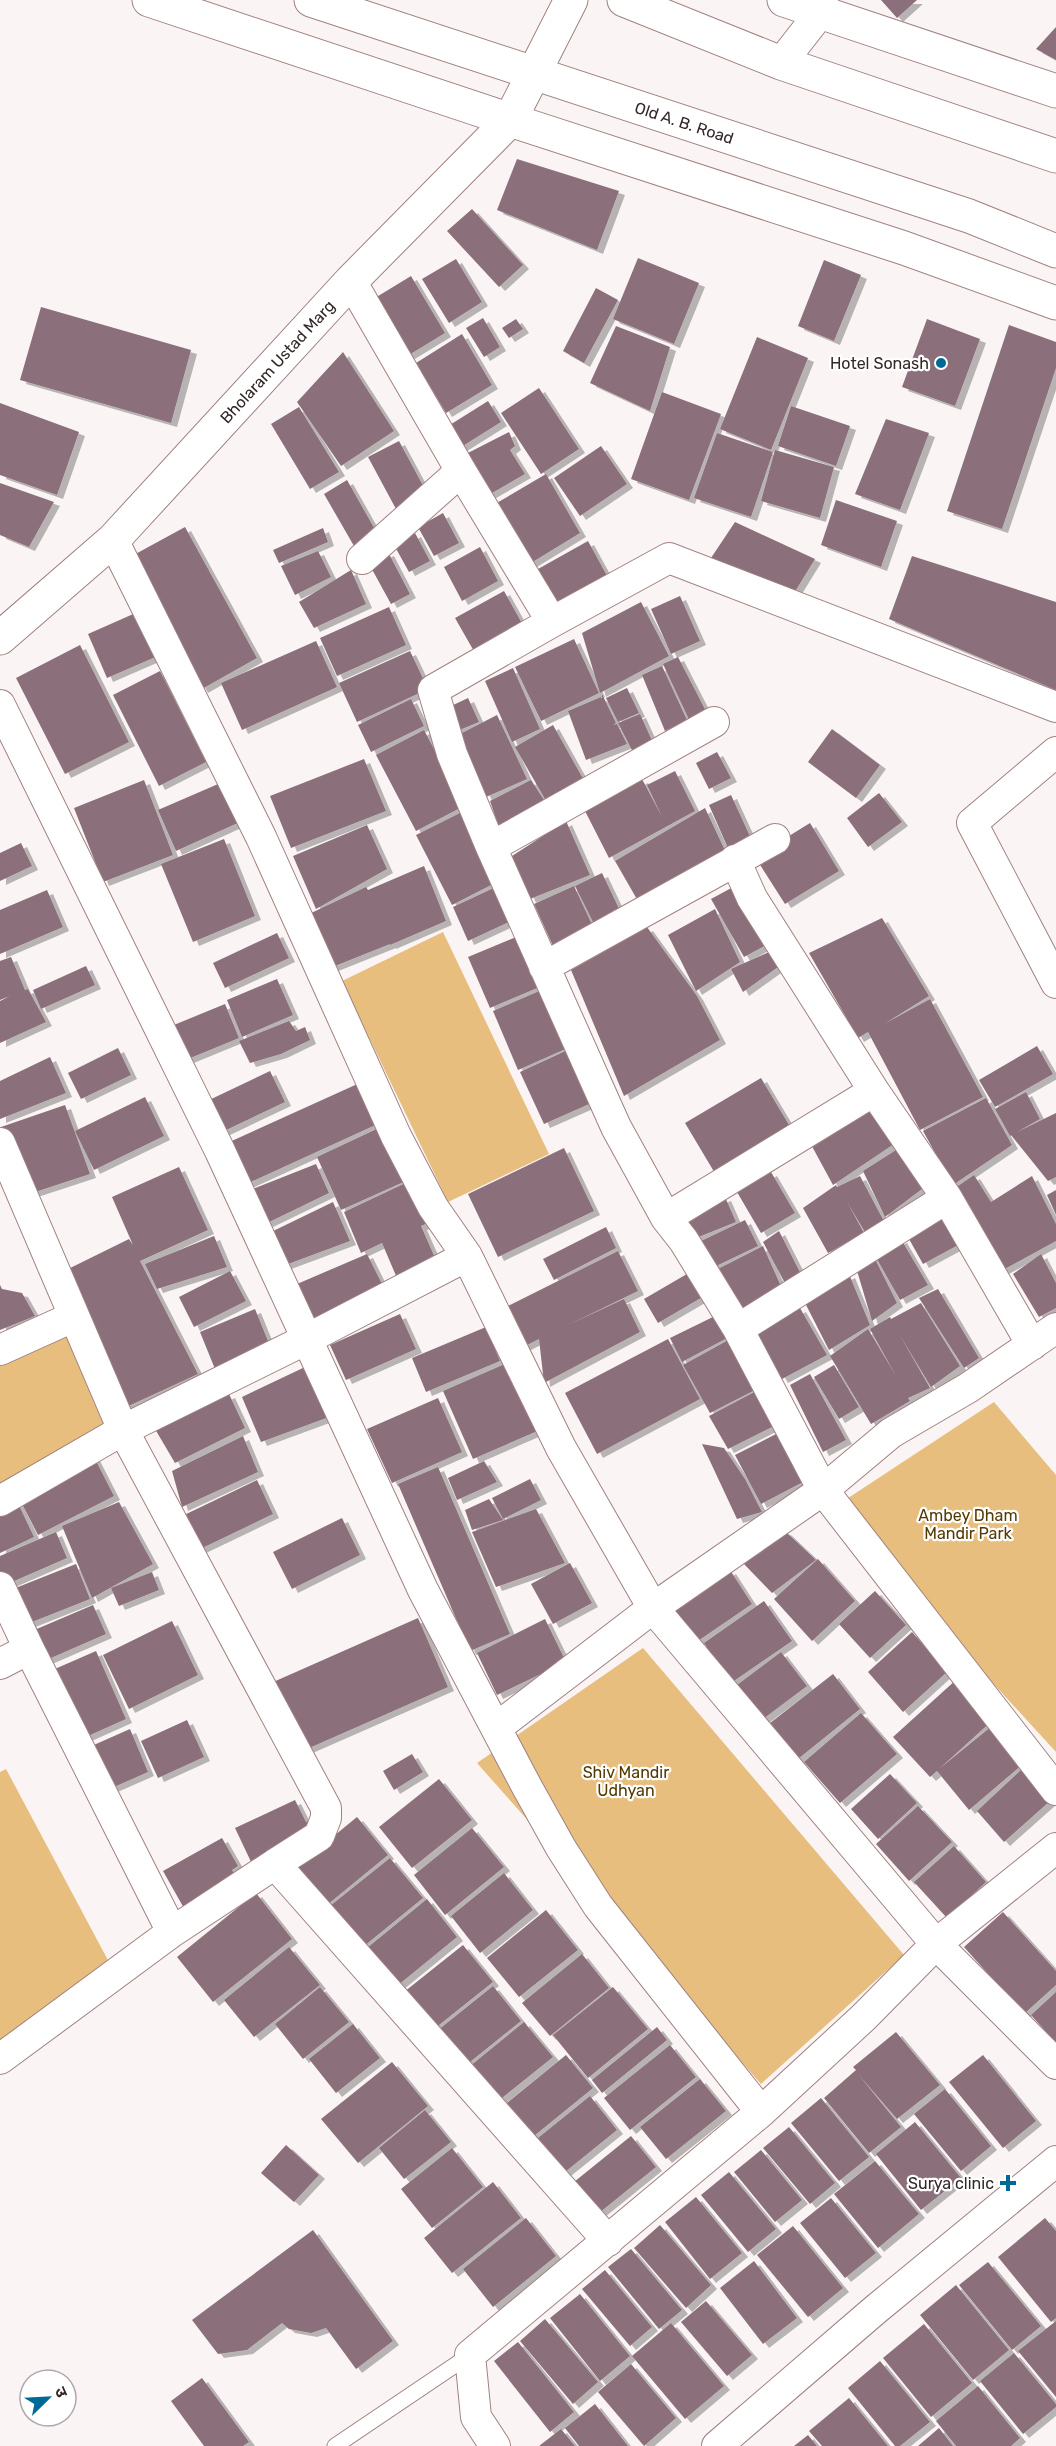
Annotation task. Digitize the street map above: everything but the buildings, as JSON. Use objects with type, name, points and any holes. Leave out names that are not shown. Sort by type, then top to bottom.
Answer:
[{"type":"street","points":[[149,0],[904,248],[1056,303]]},
{"type":"street","name":"Old A. B. Road","points":[[311,0],[969,216],[1056,251]]},
{"type":"street","name":"Bholaram Ustad Marg","points":[[0,638],[113,540],[351,281],[510,120],[571,0]]},
{"type":"street","points":[[624,0],[782,63],[1056,156]]},
{"type":"street","points":[[784,0],[822,6],[1056,92]]},
{"type":"street","points":[[782,63],[822,6]]},
{"type":"street","points":[[351,281],[552,622]]},
{"type":"street","points":[[362,559],[461,471]]},
{"type":"street","points":[[113,540],[261,837],[396,1136],[433,1207],[467,1256],[561,1448],[653,1608],[936,1944],[1056,2064]]},
{"type":"street","points":[[1056,707],[669,558],[433,690],[452,754],[544,968],[616,1126],[666,1218],[684,1241],[738,1329],[823,1490],[1056,1790]]},
{"type":"street","points":[[0,705],[220,1151],[423,1590],[496,1728],[561,1848],[598,1906],[760,2112]]},
{"type":"street","points":[[491,847],[714,722]]},
{"type":"street","points":[[1056,752],[972,823],[1056,983]]},
{"type":"street","points":[[544,968],[775,839]]},
{"type":"street","points":[[496,1728],[653,1608],[823,1490],[891,1433],[1046,1342],[874,1091],[752,898],[735,860]]},
{"type":"street","points":[[666,1218],[874,1091]]},
{"type":"street","points":[[0,1143],[123,1430],[326,1808],[326,1818],[319,1836],[172,1932],[0,2059]]},
{"type":"street","points":[[738,1329],[947,1198]]},
{"type":"street","points":[[0,1501],[123,1430],[307,1339],[467,1256]]},
{"type":"street","points":[[0,1350],[73,1317]]},
{"type":"street","points":[[0,1587],[172,1932]]},
{"type":"street","points":[[0,1664],[29,1649]]},
{"type":"street","points":[[495,2446],[476,2417],[470,2355],[760,2112],[864,2017],[936,1944],[1056,1848]]},
{"type":"street","points":[[275,1864],[608,2241]]},
{"type":"street","points":[[717,2446],[875,2310],[1056,2161]]},
{"type":"lane","points":[[335,2446],[470,2355]]},
{"type":"green space","points":[[443,932],[549,1154],[448,1202],[342,981]]},
{"type":"green space","points":[[69,1330],[117,1426],[0,1486],[0,1366]]},
{"type":"green space","name":"Ambey Dham Mandir Park","points":[[994,1402],[1056,1475],[1056,1752],[833,1508]]},
{"type":"green space","name":"Shiv Mandir Udhyan","points":[[643,1648],[904,1955],[761,2084],[477,1763]]},
{"type":"green space","points":[[6,1769],[110,1964],[0,2046],[0,1772]]},
{"type":"place","name":"Hotel Sonash","points":[[941,363]]},
{"type":"place","name":"Surya clinic","points":[[1008,2183]]}]
